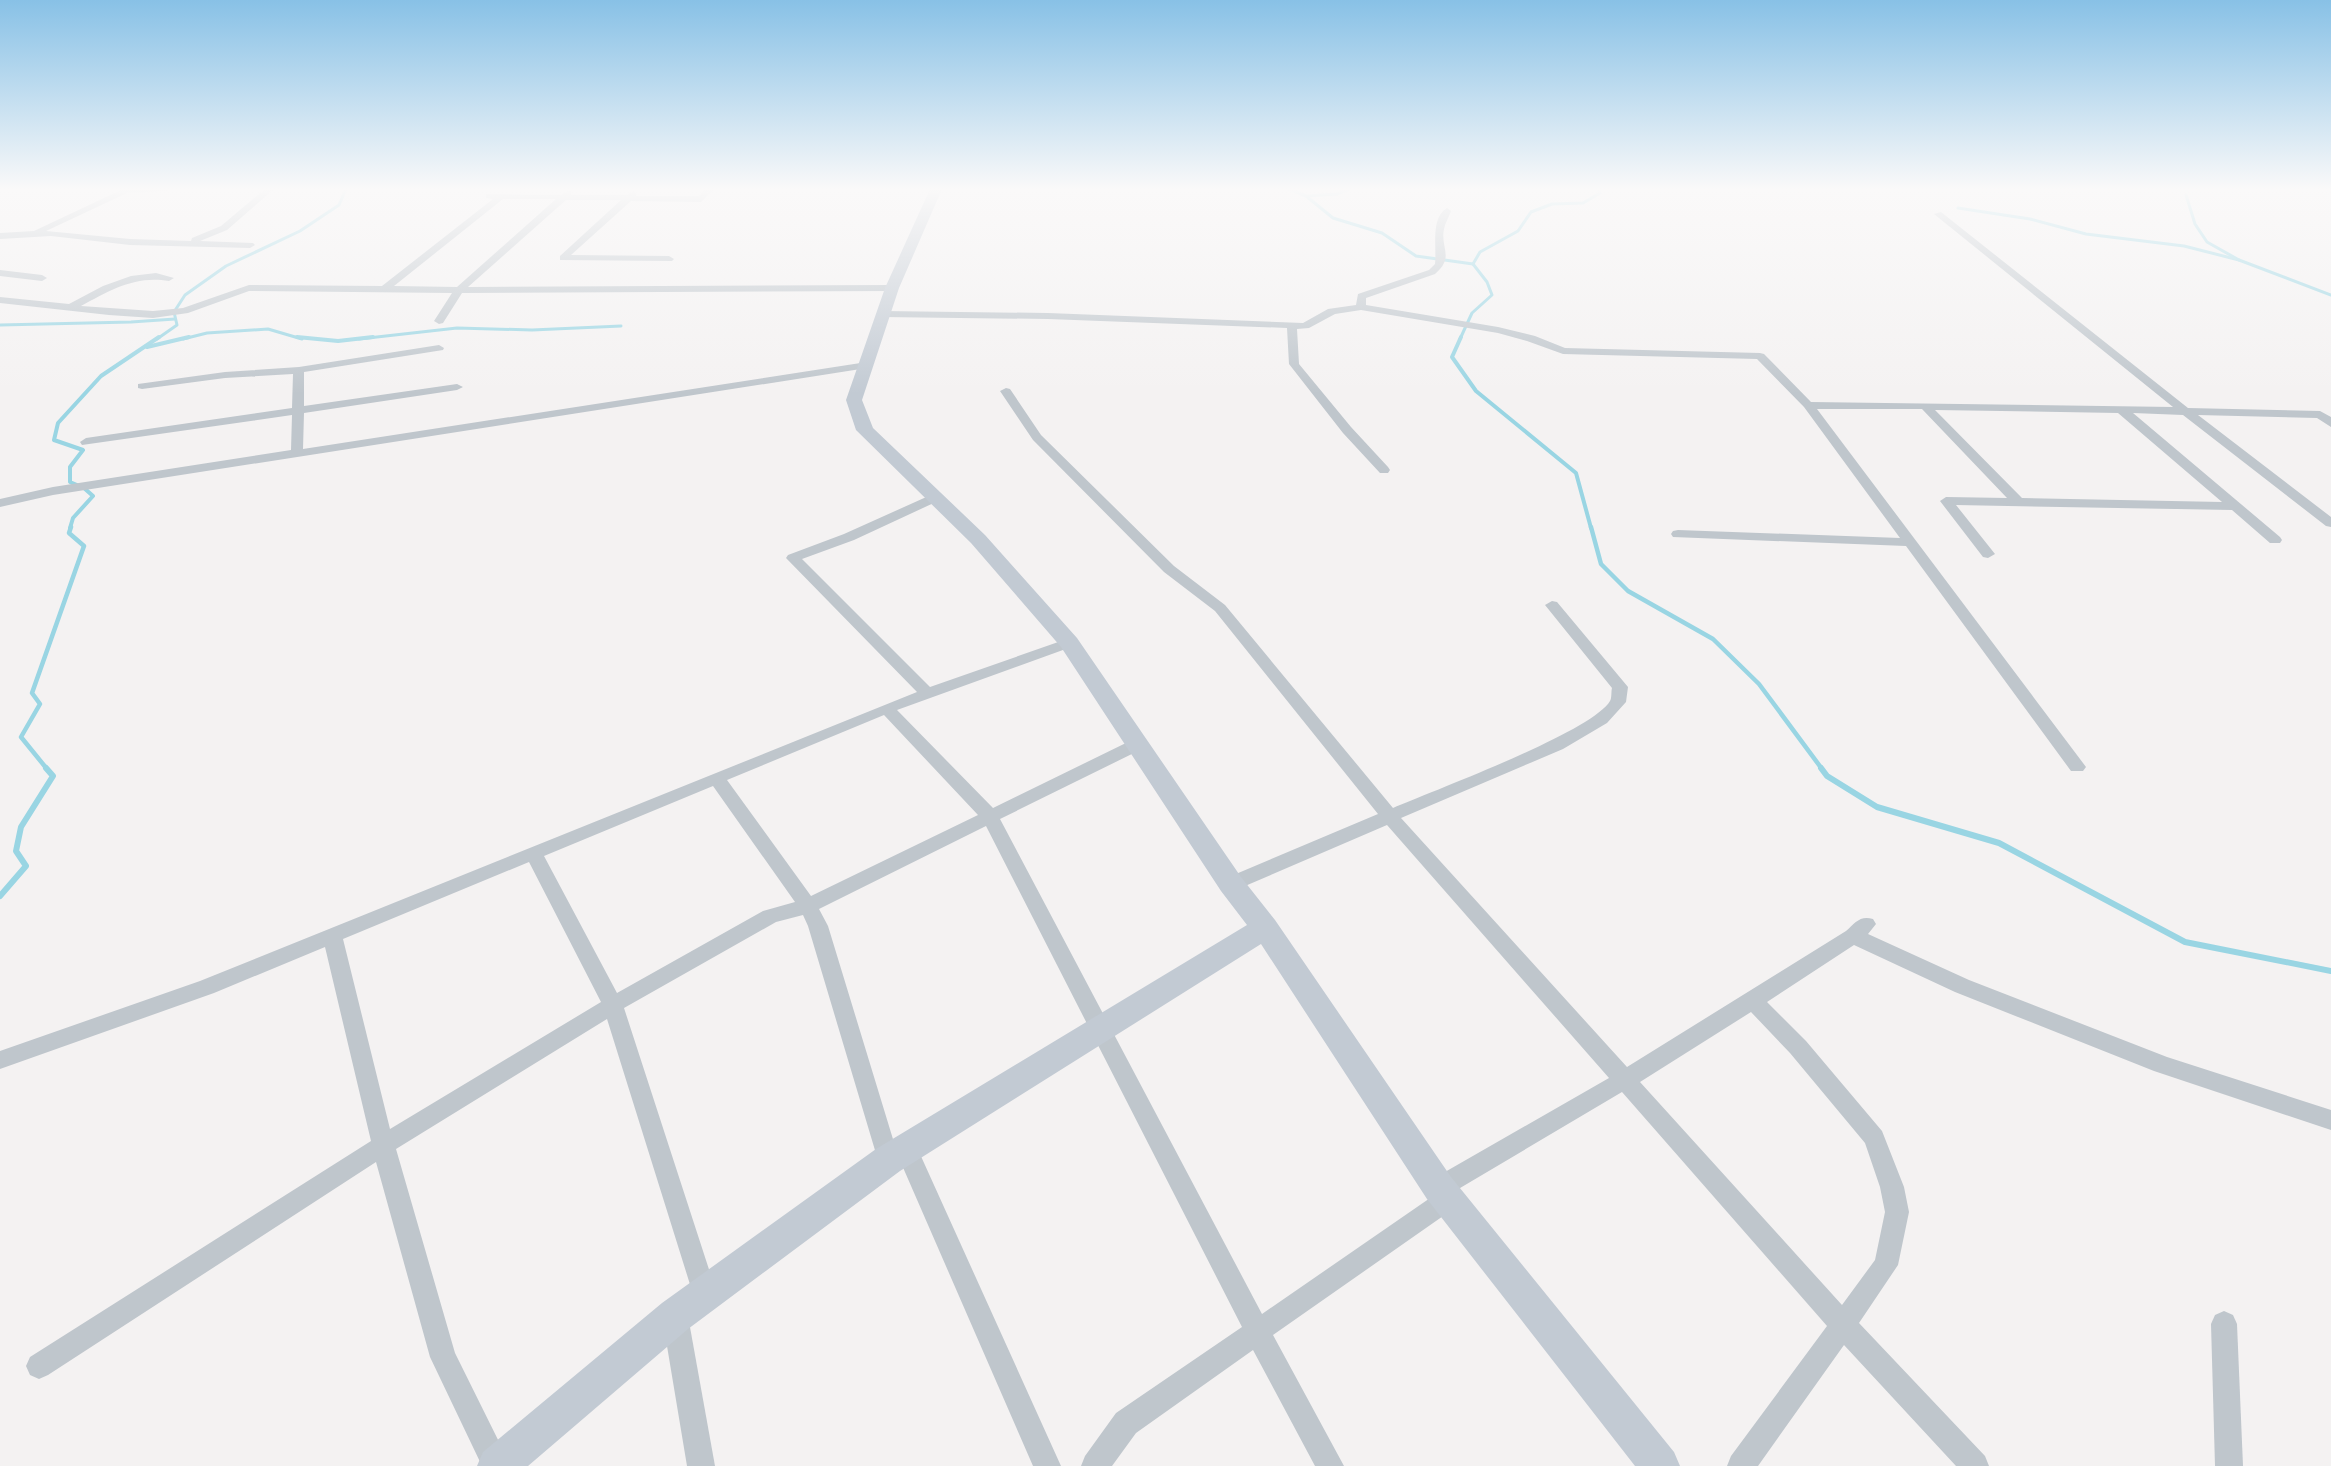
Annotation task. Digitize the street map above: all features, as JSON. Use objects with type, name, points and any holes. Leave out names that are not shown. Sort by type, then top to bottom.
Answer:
[{"type":"street","points":[[385,288],[424,257]]},
{"type":"street","points":[[439,321],[459,290],[496,257]]},
{"type":"street","points":[[564,257],[669,259]]},
{"type":"street","points":[[906,257],[882,314],[854,400],[865,430],[978,539],[1069,643],[1136,745],[1231,884],[1265,928],[1444,1193],[1660,1466]]},
{"type":"street","points":[[1361,308],[1361,296],[1406,283],[1432,272],[1440,265],[1441,257]]},
{"type":"street","points":[[1992,257],[2184,410],[2331,523]]},
{"type":"street","points":[[0,273],[42,278]]},
{"type":"street","points":[[71,306],[127,280],[156,274],[169,278]]},
{"type":"street","points":[[0,300],[71,306],[114,313],[163,314],[191,310],[238,290],[249,288],[317,286],[459,290],[740,286],[892,288]]},
{"type":"street","points":[[882,314],[1048,316],[1305,326],[1332,311],[1361,308],[1383,309],[1471,324],[1541,340],[1563,351],[1760,356],[1808,405],[2077,767]]},
{"type":"street","points":[[1292,325],[1294,364],[1347,430],[1384,470]]},
{"type":"street","points":[[142,386],[225,375],[299,370],[439,348]]},
{"type":"street","points":[[0,503],[53,491],[867,364]]},
{"type":"street","points":[[297,453],[299,370]]},
{"type":"street","points":[[86,442],[457,387]]},
{"type":"street","points":[[1006,391],[1037,437],[1170,569],[1221,608],[1390,817],[1843,1325],[1975,1466]]},
{"type":"street","points":[[1808,405],[2184,410],[2320,415],[2331,423]]},
{"type":"street","points":[[1925,406],[2018,502]]},
{"type":"street","points":[[2121,409],[2275,540]]},
{"type":"street","points":[[927,693],[793,558],[849,537],[933,498]]},
{"type":"street","points":[[1988,554],[1946,501],[2235,506]]},
{"type":"street","points":[[1678,534],[1910,542]]},
{"type":"street","points":[[1231,884],[1557,745],[1601,719],[1618,702],[1620,687],[1552,605]]},
{"type":"street","points":[[0,1060],[207,987],[886,708],[1069,643]]},
{"type":"street","points":[[886,708],[989,815],[1257,1331],[1330,1466]]},
{"type":"street","points":[[39,1366],[383,1145],[613,1005],[770,916],[808,906],[989,815],[1136,745]]},
{"type":"street","points":[[716,778],[808,906],[818,926],[898,1155],[1047,1466]]},
{"type":"street","points":[[533,852],[613,1005],[705,1294]]},
{"type":"street","points":[[332,935],[383,1145],[443,1357],[497,1466],[675,1316],[898,1155],[1265,928]]},
{"type":"street","points":[[1095,1466],[1126,1423],[1257,1331],[1444,1193],[1754,1002],[1859,930],[1962,986],[2162,1065],[2331,1120]]},
{"type":"street","points":[[1741,1466],[1886,1265],[1897,1212],[1892,1187],[1874,1138],[1798,1047],[1754,1002]]},
{"type":"street","points":[[675,1316],[701,1466]]},
{"type":"street","points":[[2224,1324],[2229,1466]]},
{"type":"waterway","points":[[157,339],[177,325],[174,312],[185,295],[226,266],[244,257]]},
{"type":"waterway","points":[[1426,257],[1473,264]]},
{"type":"waterway","points":[[1473,264],[1477,257]]},
{"type":"waterway","points":[[2229,257],[2239,260]]},
{"type":"waterway","points":[[2234,257],[2239,260]]},
{"type":"waterway","points":[[2239,260],[2331,295]]},
{"type":"waterway","points":[[1460,339],[1472,313],[1492,295],[1487,282],[1473,264]]},
{"type":"waterway","points":[[0,325],[175,319]]},
{"type":"waterway","points":[[359,339],[457,328],[532,330],[621,326]]},
{"type":"waterway","points":[[183,339],[207,333],[268,329],[302,339]]},
{"type":"waterway","points":[[70,528],[73,518],[93,496],[84,488],[70,482],[70,467],[83,450],[54,440],[58,423],[101,376],[159,337]]},
{"type":"waterway","points":[[147,347],[189,337]]},
{"type":"waterway","points":[[297,337],[338,341],[373,337]]},
{"type":"waterway","points":[[1461,337],[1452,357],[1476,391],[1576,473],[1591,528]]},
{"type":"waterway","points":[[47,769],[21,737],[40,704],[32,693],[84,546],[69,533],[71,527]]},
{"type":"waterway","points":[[1591,527],[1601,564],[1628,591],[1713,639],[1759,684],[1822,769]]},
{"type":"waterway","points":[[0,896],[26,866],[16,851],[21,827],[53,776],[46,768]]},
{"type":"waterway","points":[[1821,768],[1827,776],[1877,807],[1999,843],[2185,942],[2331,971]]}]
